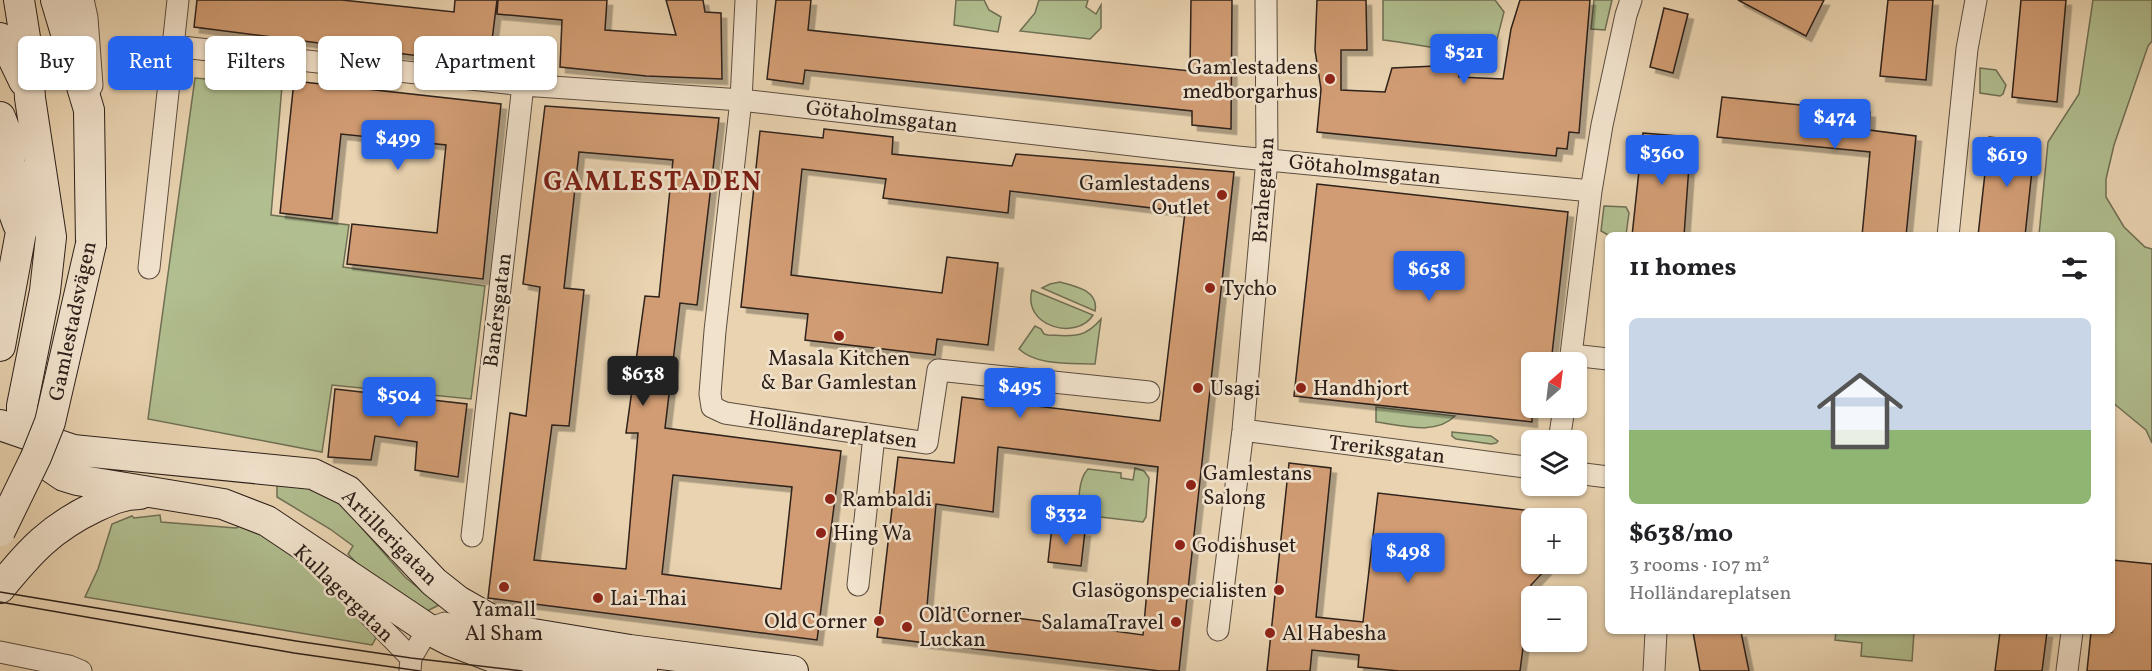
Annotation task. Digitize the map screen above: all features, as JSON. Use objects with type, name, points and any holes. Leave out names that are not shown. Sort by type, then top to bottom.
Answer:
[{"type":"main road","name":"Gamlestadsvägen","points":[[19,0],[27,50],[30,98],[51,237],[45,291],[22,406],[22,426],[27,442],[36,457]]},
{"type":"main road","name":"Gamlestadsvägen","points":[[0,531],[36,457],[50,422],[91,244],[89,110],[56,0]]},
{"type":"main road","points":[[0,38],[22,74],[30,98]]},
{"type":"main road","points":[[0,117],[7,135],[13,210],[21,232]]},
{"type":"main road","name":"Gamlestadsvägen","points":[[0,346],[21,232],[39,155]]},
{"type":"main road","name":"Artillerigatan","points":[[0,425],[73,450],[313,474],[348,491],[434,582],[458,602],[509,630],[630,650],[793,671]]},
{"type":"main road","name":"Artillerigatan","points":[[36,457],[64,476],[77,480],[223,504],[267,521],[428,629],[451,641],[493,657],[656,671]]},
{"type":"main road","name":"Artillerigatan","points":[[0,588],[44,539],[73,517],[129,494],[165,493]]},
{"type":"main road","name":"Artillerigatan","points":[[700,671],[754,667]]},
{"type":"street","name":"Gamlestadsvägen","points":[[80,0],[84,18],[89,110]]},
{"type":"street","points":[[174,36],[178,0]]},
{"type":"street","points":[[741,100],[746,0]]},
{"type":"street","name":"Brahegatan","points":[[1218,630],[1243,430],[1267,159],[1266,0]]},
{"type":"street","points":[[1572,352],[1602,125],[1631,0]]},
{"type":"street","points":[[1948,232],[1967,49],[1976,0]]},
{"type":"street","name":"Götaholmsgatan","points":[[193,48],[414,73]]},
{"type":"street","name":"Götaholmsgatan","points":[[557,87],[741,100],[1267,159],[1592,191]]},
{"type":"street","points":[[149,268],[168,90]]},
{"type":"street","name":"Banérsgatan","points":[[472,536],[522,90]]},
{"type":"street","name":"Holländareplatsen","points":[[741,100],[715,331],[710,394],[712,407],[725,413],[927,443],[938,370],[1149,392]]},
{"type":"street","points":[[1587,359],[1605,359]]},
{"type":"street","name":"Treriksgatan","points":[[1243,430],[1521,467]]},
{"type":"street","points":[[858,585],[874,436]]},
{"type":"street","points":[[1587,474],[1605,477]]},
{"type":"street","name":"Kullagergatan","points":[[267,521],[347,592],[410,665]]},
{"type":"street","name":"Artillerigatan","points":[[428,629],[445,623],[506,642],[572,652],[630,650]]},
{"type":"street","points":[[410,665],[428,629]]},
{"type":"street","points":[[1654,671],[1656,634]]},
{"type":"street","points":[[2067,671],[2072,634]]},
{"type":"street","points":[[0,652],[69,666],[81,671]]},
{"type":"green space","points":[[956,0],[984,0],[989,10],[1001,17],[998,32],[954,25]]},
{"type":"green space","points":[[1039,0],[1088,0],[1086,7],[1096,14],[1101,5],[1101,28],[1090,39],[1020,31],[1035,13]]},
{"type":"green space","points":[[1383,0],[1495,0],[1504,12],[1493,55],[1463,53],[1383,40]]},
{"type":"green space","points":[[1594,0],[1612,0],[1605,30],[1591,29]]},
{"type":"green space","points":[[2093,0],[2152,0],[2152,41],[2148,46],[2114,145],[2106,179],[2106,197],[2124,227],[2145,247],[2152,249],[2152,443],[2146,430],[2115,404],[2115,232],[2039,232],[2048,142],[2079,94]]},
{"type":"green space","points":[[1980,68],[1996,70],[2006,85],[2003,94],[2000,96],[1980,93]]},
{"type":"green space","points":[[195,78],[205,79],[205,90],[282,90],[271,215],[349,225],[343,267],[485,286],[471,399],[332,385],[322,452],[148,419]]},
{"type":"green space","points":[[1604,206],[1626,207],[1629,213],[1626,232],[1605,233],[1601,231]]},
{"type":"green space","points":[[1060,282],[1085,290],[1090,294],[1095,304],[1095,311],[1042,288]]},
{"type":"green space","points":[[1032,290],[1093,315],[1085,323],[1075,327],[1053,326],[1043,321],[1035,313],[1031,303]]},
{"type":"green space","points":[[1101,319],[1095,364],[1044,361],[1019,349],[1035,326],[1044,334],[1071,336],[1089,330]]},
{"type":"green space","points":[[1376,407],[1455,416],[1438,426],[1407,427],[1376,422]]},
{"type":"green space","points":[[1452,432],[1491,436],[1498,441],[1491,444],[1456,439],[1452,436]]},
{"type":"green space","points":[[1135,468],[1144,471],[1149,478],[1146,517],[1143,522],[1083,515],[1080,491],[1082,478],[1088,469],[1121,473],[1121,478],[1133,480]]},
{"type":"green space","points":[[277,483],[302,485],[336,501],[405,577],[439,605],[421,614],[364,571],[348,554],[353,546],[330,529],[277,497]]},
{"type":"green space","points":[[160,515],[161,522],[236,528],[241,525],[257,530],[317,571],[377,636],[372,645],[85,597],[98,569],[112,524],[132,516],[134,518]]},
{"type":"green space","points":[[1836,634],[1914,634],[1912,661],[1861,656],[1862,643],[1835,640]]},
{"type":"building","points":[[197,0],[342,0],[454,12],[455,0],[497,0],[493,36],[414,36],[414,55],[402,54],[402,36],[318,36],[318,43],[306,41],[306,36],[264,36],[194,27]]},
{"type":"building","points":[[498,0],[607,0],[605,30],[676,35],[666,0],[703,0],[705,12],[721,13],[722,79],[646,76],[560,67],[562,20],[497,14]]},
{"type":"building","points":[[776,0],[811,0],[808,30],[1190,71],[1191,0],[1232,0],[1231,129],[1192,125],[1192,111],[805,70],[803,84],[767,79]]},
{"type":"building","points":[[1317,0],[1366,0],[1367,50],[1341,50],[1341,90],[1385,92],[1392,68],[1457,65],[1459,77],[1503,79],[1511,29],[1520,0],[1590,0],[1579,133],[1569,132],[1567,149],[1557,148],[1556,156],[1317,132],[1321,89],[1315,50]]},
{"type":"building","points":[[1738,0],[1824,0],[1806,36]]},
{"type":"building","points":[[1888,0],[1933,0],[1926,80],[1880,76]]},
{"type":"building","points":[[2021,0],[2066,0],[2057,102],[2012,97]]},
{"type":"building","points":[[1664,8],[1688,14],[1673,73],[1650,67]]},
{"type":"building","points":[[306,82],[318,84],[318,90],[375,90],[501,104],[483,279],[347,264],[352,224],[437,233],[446,145],[341,134],[332,219],[280,213],[293,90],[306,90]]},
{"type":"building","points":[[1722,97],[1870,112],[1869,130],[1916,136],[1906,232],[1862,232],[1870,152],[1717,137]]},
{"type":"building","points":[[545,106],[719,118],[697,305],[680,303],[665,428],[841,451],[817,640],[488,598],[510,413],[526,416],[540,287],[523,284]],"holes":[[[579,152],[673,160],[659,297],[645,296],[626,433],[638,433],[626,569],[534,560],[552,425],[569,426],[584,290],[564,288]],[[673,475],[792,487],[781,589],[662,574]]]},
{"type":"building","points":[[824,129],[893,137],[892,154],[1012,166],[1016,154],[1234,172],[1179,671],[1160,671],[877,637],[898,457],[954,463],[962,397],[1160,421],[1185,212],[1010,191],[1008,213],[883,198],[886,179],[802,169],[791,275],[942,293],[947,257],[998,263],[988,345],[937,339],[935,355],[805,340],[808,314],[741,307],[760,131],[823,138]],"holes":[[[998,447],[1158,467],[1143,635],[927,606],[936,504],[993,512]]]},
{"type":"building","points":[[1643,133],[1691,137],[1684,232],[1632,232]]},
{"type":"building","points":[[1989,137],[2035,142],[2025,232],[1978,232]]},
{"type":"building","points":[[1317,184],[1568,212],[1552,352],[1521,352],[1521,418],[1532,418],[1532,422],[1294,396]]},
{"type":"building","points":[[335,389],[467,404],[458,477],[415,470],[417,442],[375,436],[371,460],[328,457]]},
{"type":"building","points":[[1289,463],[1331,468],[1316,617],[1363,622],[1378,493],[1521,510],[1521,574],[1541,574],[1531,586],[1521,586],[1522,652],[1520,671],[1399,671],[1358,667],[1359,655],[1312,650],[1310,671],[1267,671]]},
{"type":"building","points":[[1052,527],[1085,531],[1081,566],[1048,562]]},
{"type":"building","points":[[2115,560],[2152,564],[2152,671],[2087,671],[2091,634],[2115,634]]},
{"type":"building","points":[[1693,634],[1741,634],[1749,671],[1700,671]]},
{"type":"building","points":[[2000,634],[2047,634],[2042,671],[1995,671]]},
{"type":"tram line","points":[[0,592],[296,641],[522,671]]},
{"type":"tram line","points":[[0,602],[294,653],[420,671]]},
{"type":"place","name":"Gamlestadens medborgarhus","points":[[1330,79]]},
{"type":"place","name":"Gamlestadens Outlet","points":[[1222,195]]},
{"type":"place","name":"Tycho","points":[[1210,288]]},
{"type":"place","name":"Masala Kitchen & Bar Gamlestan","points":[[839,336]]},
{"type":"place","name":"Usagi","points":[[1198,388]]},
{"type":"place","name":"Handhjort","points":[[1301,388]]},
{"type":"place","name":"Gamlestans Salong","points":[[1191,485]]},
{"type":"place","name":"Rambaldi","points":[[830,499]]},
{"type":"place","name":"Hing Wa","points":[[821,533]]},
{"type":"place","name":"Godishuset","points":[[1180,545]]},
{"type":"place","name":"Yamall Al Sham","points":[[504,587]]},
{"type":"place","name":"Glasögonspecialisten","points":[[1279,590]]},
{"type":"place","name":"Lai-Thai","points":[[598,598]]},
{"type":"place","name":"Old Corner","points":[[879,621]]},
{"type":"place","name":"SalamaTravel","points":[[1176,622]]},
{"type":"place","name":"Old Corner Luckan","points":[[907,627]]},
{"type":"place","name":"Al Habesha","points":[[1270,633]]},
{"type":"district","name":"GAMLESTADEN","points":[[653,181]]}]
